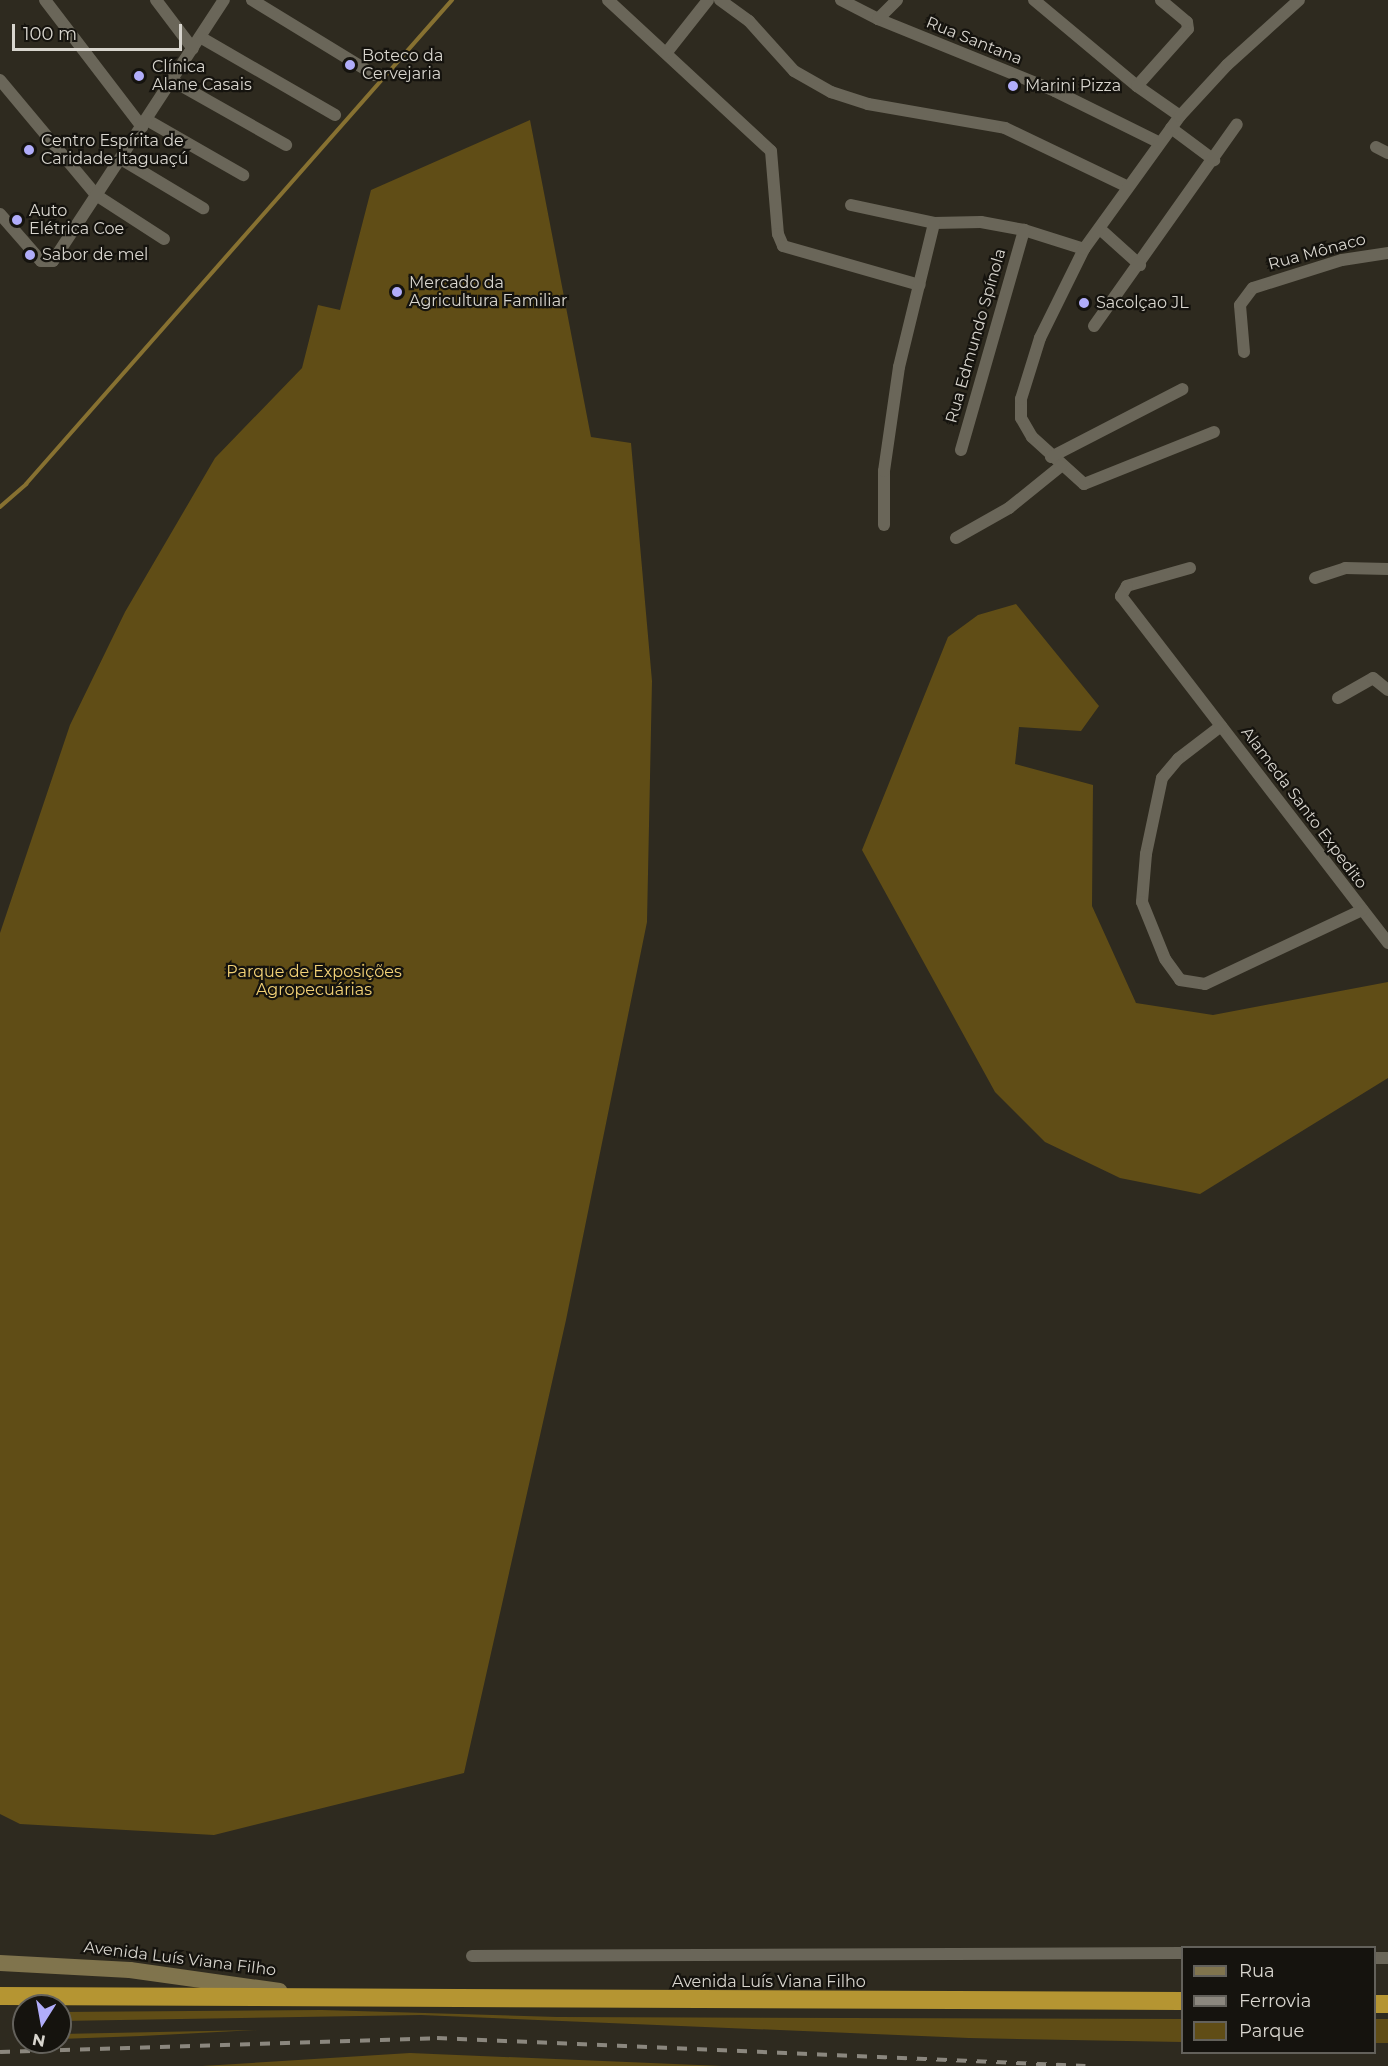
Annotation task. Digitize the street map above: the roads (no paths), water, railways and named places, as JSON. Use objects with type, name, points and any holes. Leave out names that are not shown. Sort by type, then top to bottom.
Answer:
[{"type":"highway","name":"Avenida Luís Viana Filho","points":[[0,1996],[356,2000],[1181,2001]]},
{"type":"main road","name":"Avenida Luís Viana Filho","points":[[0,1963],[130,1970],[356,2000]]},
{"type":"street","points":[[45,0],[144,124],[243,175]]},
{"type":"street","points":[[156,0],[193,49]]},
{"type":"street","points":[[0,214],[41,261],[53,261],[174,81],[224,0]]},
{"type":"street","points":[[252,0],[375,75]]},
{"type":"street","points":[[608,0],[667,52],[771,151],[778,234],[783,246],[920,285]]},
{"type":"street","points":[[667,52],[708,0]]},
{"type":"street","points":[[720,0],[749,21],[794,71],[831,92],[868,104],[1005,128],[1128,187]]},
{"type":"street","name":"Rua Santana","points":[[841,0],[878,19],[1055,91],[1160,143]]},
{"type":"street","points":[[878,19],[897,0]]},
{"type":"street","points":[[1034,0],[1137,86],[1180,116]]},
{"type":"street","points":[[1137,86],[1188,29],[1187,22],[1161,0]]},
{"type":"street","points":[[1214,432],[1088,484],[1077,482],[1032,437],[1021,418],[1022,399],[1040,338],[1084,249],[1180,116],[1227,64],[1296,1]]},
{"type":"street","points":[[201,37],[335,115]]},
{"type":"street","points":[[0,80],[96,195],[164,239]]},
{"type":"street","points":[[174,81],[286,146]]},
{"type":"street","points":[[1094,326],[1140,265],[1237,124]]},
{"type":"street","points":[[1171,129],[1214,160]]},
{"type":"street","points":[[122,159],[203,208]]},
{"type":"street","points":[[850,205],[934,223],[981,222],[1024,230],[1084,249]]},
{"type":"street","points":[[884,525],[885,459],[899,368],[934,223]]},
{"type":"street","points":[[1100,229],[1140,265]]},
{"type":"street","name":"Rua Edmundo Spínola","points":[[961,450],[1024,230]]},
{"type":"street","name":"Rua Mônaco","points":[[1244,352],[1240,305],[1253,288],[1342,260],[1388,253]]},
{"type":"street","points":[[956,538],[1009,508],[1056,461],[1183,389]]},
{"type":"street","name":"Alameda Santo Expedito","points":[[1190,568],[1127,586],[1121,596],[1388,944]]},
{"type":"street","points":[[1315,578],[1345,568],[1388,569]]},
{"type":"street","points":[[1338,698],[1373,678],[1388,690]]},
{"type":"street","name":"Alameda Santo Expedito","points":[[1221,726],[1178,759],[1162,778],[1146,854],[1142,902],[1166,959],[1180,980],[1204,984],[1362,910]]},
{"type":"street","points":[[472,1956],[1181,1953]]},
{"type":"waterway","points":[[0,507],[26,484],[452,0]]},
{"type":"railway","points":[[0,2052],[437,2038],[1085,2066]]},
{"type":"place","name":"Boteco da Cervejaria","points":[[350,65]]},
{"type":"place","name":"Clínica Alane Casais","points":[[139,76]]},
{"type":"place","name":"Marini Pizza","points":[[1013,86]]},
{"type":"place","name":"Centro Espírita de Caridade Itaguaçú","points":[[29,150]]},
{"type":"place","name":"Auto Elétrica Coe","points":[[17,220]]},
{"type":"place","name":"Sabor de mel","points":[[30,255]]},
{"type":"place","name":"Mercado da Agricultura Familiar","points":[[397,292]]},
{"type":"place","name":"Sacolçao JL","points":[[1084,303]]},
{"type":"park label","name":"Parque de Exposições Agropecuárias","points":[[314,981]]}]
